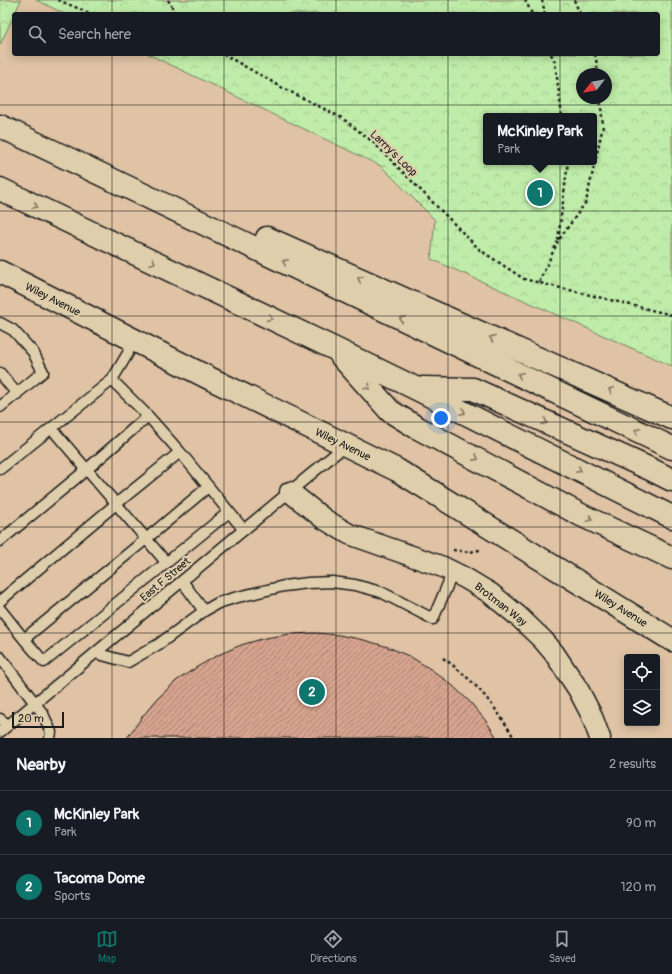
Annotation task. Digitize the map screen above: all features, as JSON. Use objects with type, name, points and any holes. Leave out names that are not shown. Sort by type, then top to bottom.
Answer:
[{"type":"main road","points":[[0,119],[672,418]]},
{"type":"main road","points":[[0,126],[672,448]]},
{"type":"main road","points":[[0,189],[415,388],[672,517]]},
{"type":"main road","name":"Wiley Avenue","points":[[0,272],[397,470],[672,640]]},
{"type":"main road","points":[[333,348],[390,411],[416,427],[581,515],[672,558]]},
{"type":"main road","points":[[415,388],[473,389],[672,480]]},
{"type":"street","name":"Brotman Way","points":[[290,492],[324,519],[349,534],[443,567],[490,593],[518,616],[543,640],[578,689],[591,714],[600,738]]},
{"type":"lane","points":[[0,323],[13,330],[33,352],[44,372],[0,407]]},
{"type":"lane","points":[[0,470],[112,380],[128,353],[132,339]]},
{"type":"lane","points":[[0,373],[17,394]]},
{"type":"lane","points":[[112,380],[148,416],[180,452],[244,530]]},
{"type":"lane","points":[[0,541],[86,470],[148,416]]},
{"type":"lane","points":[[52,429],[166,562]]},
{"type":"lane","name":"East F Street","points":[[0,732],[4,722],[35,703],[346,445]]},
{"type":"lane","points":[[0,601],[180,452]]},
{"type":"lane","points":[[24,639],[208,487]]},
{"type":"lane","points":[[0,609],[44,662],[229,512]]},
{"type":"lane","points":[[95,653],[128,662],[159,644],[204,611],[218,603],[284,586],[308,583],[332,582],[355,585],[381,592],[433,619],[453,572]]},
{"type":"lane","points":[[182,581],[204,611]]},
{"type":"lane","points":[[0,657],[43,714],[51,732],[50,738]]},
{"type":"path","points":[[58,0],[87,12]]},
{"type":"path","points":[[168,0],[175,12]]},
{"type":"path","points":[[525,0],[531,12]]},
{"type":"path","points":[[542,0],[544,12]]},
{"type":"path","points":[[574,0],[579,12]]},
{"type":"path","name":"Larrry's Loop","points":[[227,56],[283,88],[342,118],[373,142],[480,250],[524,279],[672,315]]},
{"type":"path","points":[[553,56],[555,62],[562,113]]},
{"type":"path","points":[[596,56],[597,68]]},
{"type":"path","points":[[597,153],[603,126],[601,104]]},
{"type":"path","points":[[558,240],[568,165]]},
{"type":"path","points":[[539,282],[558,240],[586,202],[594,165]]},
{"type":"path","points":[[449,549],[469,552],[480,550]]},
{"type":"path","points":[[443,658],[468,678],[481,691],[503,720],[514,738]]},
{"type":"green space","points":[[0,0],[21,0],[15,12],[12,12],[12,19],[0,45]]},
{"type":"green space","points":[[36,0],[672,0],[672,366],[431,259],[435,220],[381,166],[152,56],[660,56],[660,12],[61,12]]},
{"type":"building","points":[[315,633],[339,635],[364,640],[388,647],[411,657],[452,685],[470,702],[486,721],[497,738],[127,738],[158,698],[176,681],[218,655],[241,645],[265,638],[290,634]]},
{"type":"place","name":"McKinley Park","points":[[540,193]]},
{"type":"place","name":"Tacoma Dome","points":[[312,692]]}]
